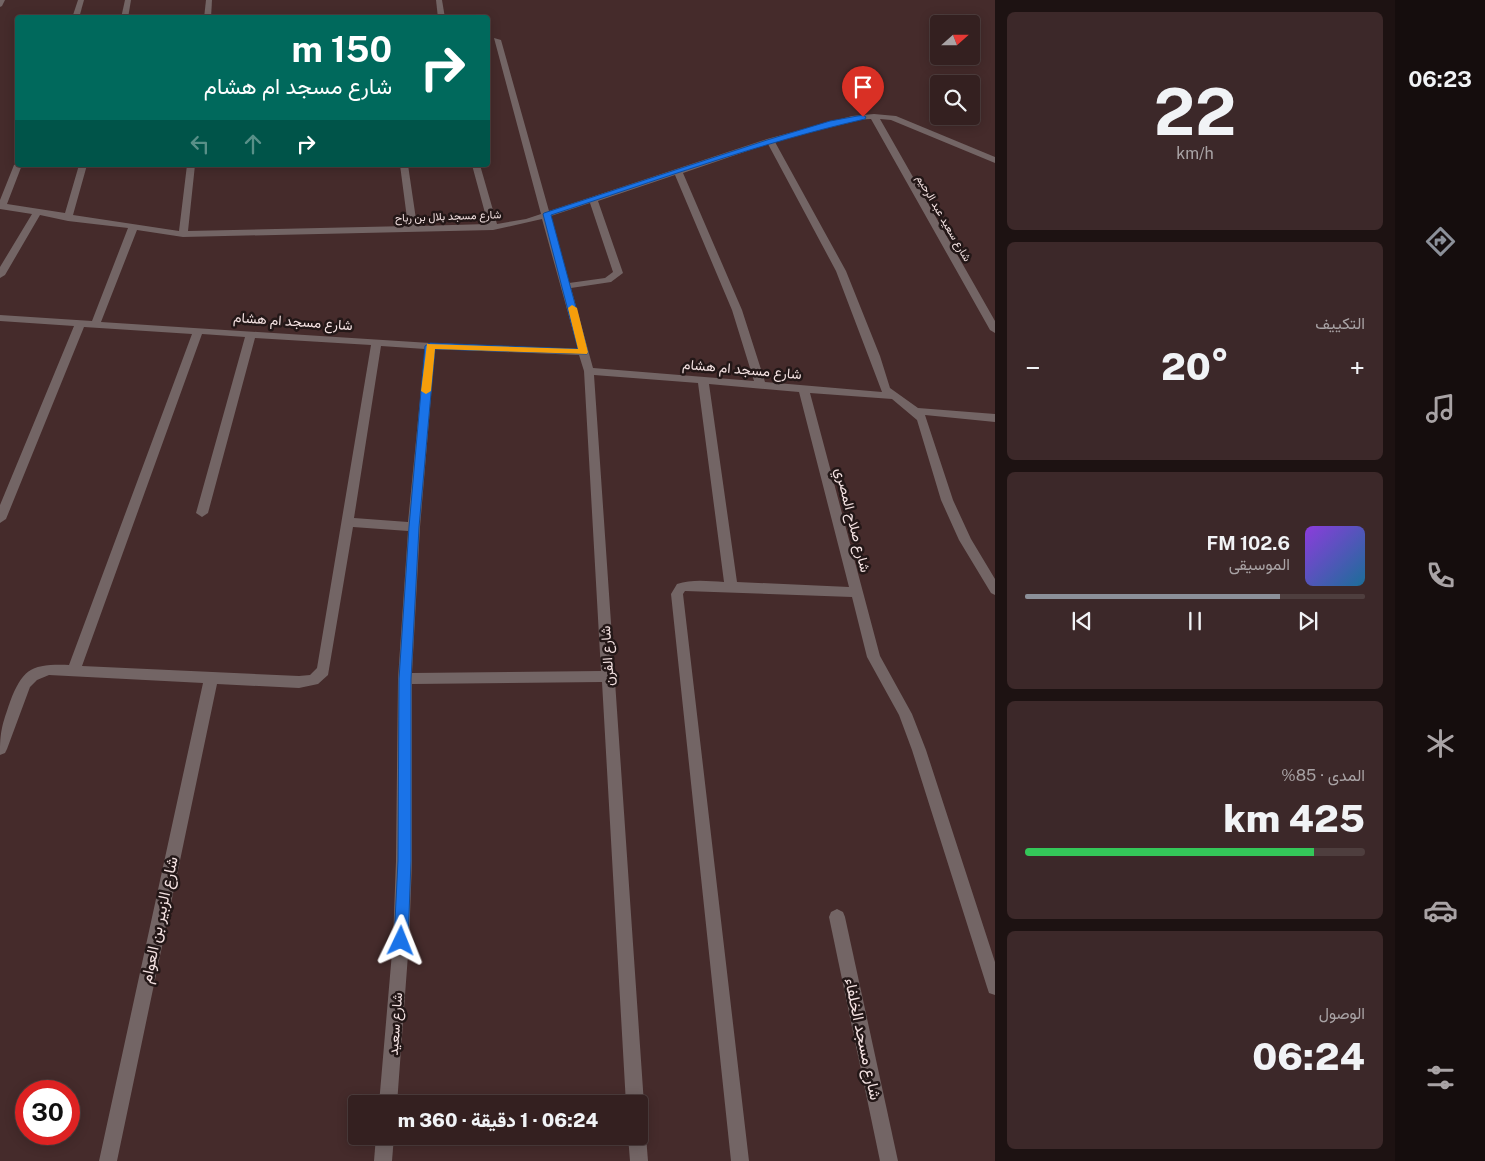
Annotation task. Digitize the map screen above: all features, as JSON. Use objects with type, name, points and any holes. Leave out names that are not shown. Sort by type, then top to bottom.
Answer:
[{"type":"street","points":[[0,5],[2,0]]},
{"type":"street","points":[[76,15],[82,0]]},
{"type":"street","points":[[125,15],[128,0]]},
{"type":"street","points":[[207,15],[209,0]]},
{"type":"street","points":[[438,0],[441,15]]},
{"type":"street","name":"شارع الفرن","points":[[496,40],[547,214],[589,371],[634,1095]]},
{"type":"street","name":"شارع مسجد بلال بن رباح","points":[[1,206],[133,228],[183,234],[493,227],[511,225],[547,214],[770,141],[852,118],[874,116],[893,118],[995,160]]},
{"type":"street","name":"شارع سعيد عبد الرحيم","points":[[874,116],[995,330]]},
{"type":"street","points":[[770,141],[841,272],[875,356],[886,390],[915,411],[926,429],[947,500],[965,540],[995,590]]},
{"type":"street","points":[[1,206],[17,167]]},
{"type":"street","points":[[68,218],[81,167]]},
{"type":"street","points":[[183,234],[191,167]]},
{"type":"street","points":[[404,167],[413,229]]},
{"type":"street","points":[[477,167],[493,227]]},
{"type":"street","points":[[678,171],[737,310],[761,385]]},
{"type":"street","points":[[566,286],[608,280],[618,273],[594,198]]},
{"type":"street","points":[[0,275],[37,213]]},
{"type":"street","points":[[95,325],[133,228]]},
{"type":"street","name":"شارع مسجد ام هشام","points":[[0,318],[430,346],[584,352]]},
{"type":"street","points":[[0,519],[80,324]]},
{"type":"street","points":[[73,672],[198,331]]},
{"type":"street","points":[[202,513],[251,334]]},
{"type":"street","points":[[0,749],[24,684],[29,677],[49,670],[299,682],[312,680],[323,671],[378,342]]},
{"type":"street","name":"شارع سعيد","points":[[389,1095],[401,941],[404,861],[405,679],[414,527],[430,346]]},
{"type":"street","name":"شارع مسجد ام هشام","points":[[589,371],[893,396]]},
{"type":"street","points":[[703,380],[731,586]]},
{"type":"street","name":"شارع صلاح المصري","points":[[804,389],[874,657],[905,714],[919,750],[995,987]]},
{"type":"street","points":[[915,411],[995,418]]},
{"type":"street","points":[[349,522],[414,527]]},
{"type":"street","points":[[740,1161],[677,594],[678,590],[686,585],[856,592]]},
{"type":"street","points":[[405,679],[608,676]]},
{"type":"street","name":"شارع الزبير بن العوام","points":[[108,1161],[211,678]]},
{"type":"street","name":"شارع مسجد الخلفاء","points":[[837,917],[889,1161]]},
{"type":"street","points":[[382,1161],[384,1145]]},
{"type":"street","points":[[638,1145],[639,1161]]},
{"type":"slow traffic","points":[[426,391],[430,346],[584,352],[572,308]]},
{"type":"route","points":[[401,941],[404,861],[405,679],[414,527],[430,346],[584,352],[547,214],[770,141],[832,123],[863,117]]}]
